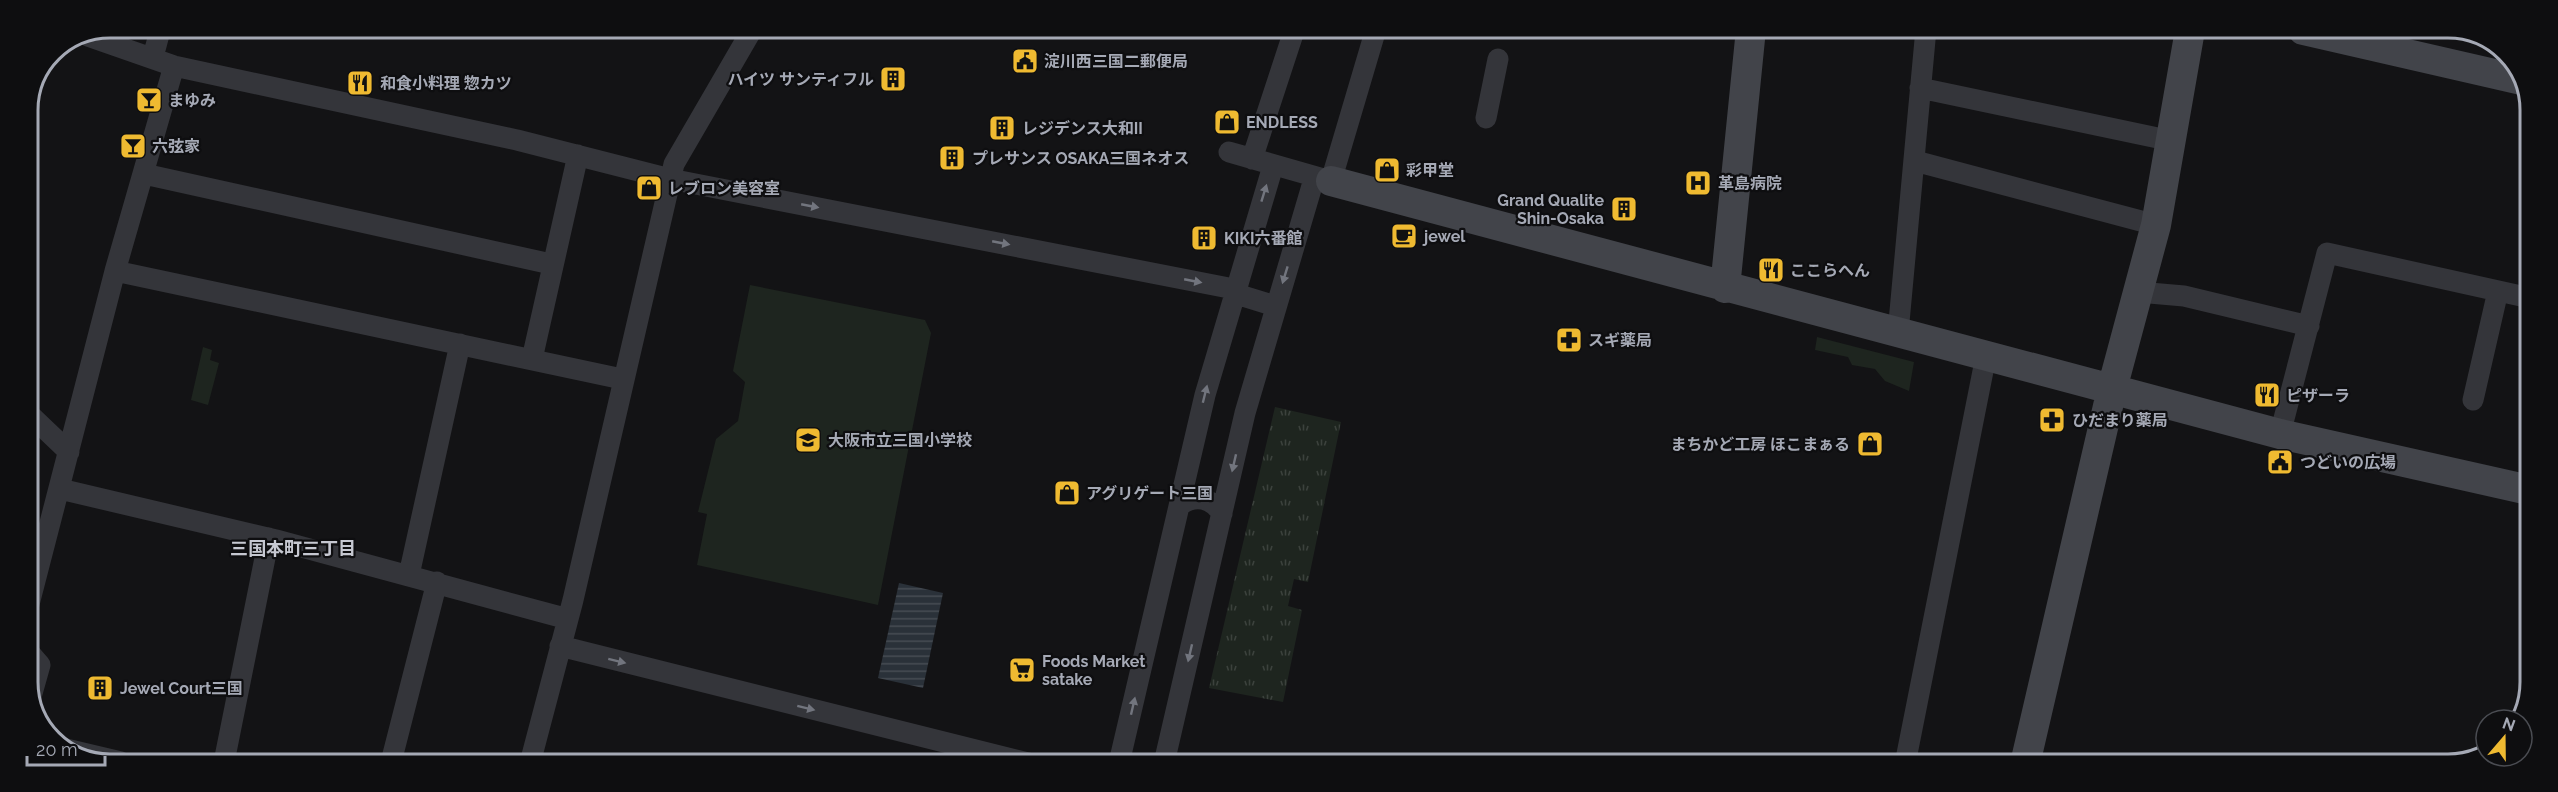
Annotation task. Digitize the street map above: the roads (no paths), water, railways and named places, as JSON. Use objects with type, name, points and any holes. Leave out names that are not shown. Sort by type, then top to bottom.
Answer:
[{"type":"street","points":[[153,57],[158,38]]},
{"type":"street","points":[[532,754],[567,619],[674,164],[747,38]]},
{"type":"street","points":[[1252,159],[1291,38]]},
{"type":"street","points":[[1166,754],[1245,413],[1275,306],[1373,38]]},
{"type":"street","points":[[1725,288],[1750,38]]},
{"type":"street","points":[[1898,333],[1925,38]]},
{"type":"street","points":[[2028,754],[2112,389],[2156,225],[2189,38]]},
{"type":"street","points":[[2338,38],[2513,78]]},
{"type":"street","points":[[97,39],[174,66],[578,155],[670,179],[1234,291],[1275,306]]},
{"type":"street","points":[[1486,118],[1498,59]]},
{"type":"street","points":[[38,553],[60,489],[116,271],[174,66]]},
{"type":"street","points":[[1920,88],[2172,141]]},
{"type":"street","points":[[1229,152],[1322,180],[2280,434],[2520,488]]},
{"type":"street","points":[[531,359],[551,264],[578,155]]},
{"type":"street","points":[[1915,161],[2156,225]]},
{"type":"street","points":[[1121,754],[1205,395],[1234,291],[1273,166]]},
{"type":"street","points":[[144,174],[551,264]]},
{"type":"street","points":[[2280,434],[2327,253],[2520,296]]},
{"type":"street","points":[[116,271],[622,379]]},
{"type":"street","points":[[2473,400],[2498,291]]},
{"type":"street","points":[[2138,292],[2184,296],[2309,326]]},
{"type":"street","points":[[409,574],[460,344]]},
{"type":"street","points":[[1907,754],[1986,356]]},
{"type":"street","points":[[38,422],[69,452]]},
{"type":"street","points":[[60,489],[269,538],[409,574],[567,619]]},
{"type":"street","points":[[1180,505],[1195,498],[1212,501],[1222,514]]},
{"type":"street","points":[[226,754],[269,538]]},
{"type":"street","points":[[393,754],[437,582]]},
{"type":"street","points":[[560,646],[992,754]]},
{"type":"place","name":"淀川西三国二郵便局","points":[[1025,61]]},
{"type":"place","name":"ハイツ サンティフル","points":[[893,79]]},
{"type":"place","name":"和食小料理 惣カツ","points":[[360,83]]},
{"type":"place","name":"まゆみ","points":[[149,100]]},
{"type":"place","name":"ENDLESS","points":[[1227,122]]},
{"type":"place","name":"レジデンス大和II","points":[[1002,128]]},
{"type":"place","name":"六弦家","points":[[133,146]]},
{"type":"place","name":"プレサンス OSAKA三国ネオス","points":[[952,158]]},
{"type":"place","name":"彩甲堂","points":[[1387,170]]},
{"type":"place","name":"革島病院","points":[[1698,183]]},
{"type":"place","name":"レブロン美容室","points":[[649,188]]},
{"type":"place","name":"Grand Qualite Shin-Osaka","points":[[1624,209]]},
{"type":"place","name":"jewel","points":[[1404,236]]},
{"type":"place","name":"KIKI六番館","points":[[1204,238]]},
{"type":"place","name":"ここらへん","points":[[1771,270]]},
{"type":"place","name":"スギ薬局","points":[[1569,340]]},
{"type":"place","name":"ピザーラ","points":[[2267,395]]},
{"type":"place","name":"ひだまり薬局","points":[[2052,420]]},
{"type":"place","name":"大阪市立三国小学校","points":[[808,440]]},
{"type":"place","name":"まちかど工房 ほこまぁる","points":[[1870,444]]},
{"type":"place","name":"つどいの広場","points":[[2280,462]]},
{"type":"place","name":"アグリゲート三国","points":[[1067,493]]},
{"type":"place","name":"Foods Market satake","points":[[1022,670]]},
{"type":"place","name":"Jewel Court三国","points":[[100,688]]},
{"type":"district","name":"三国本町三丁目","points":[[293,548]]}]
